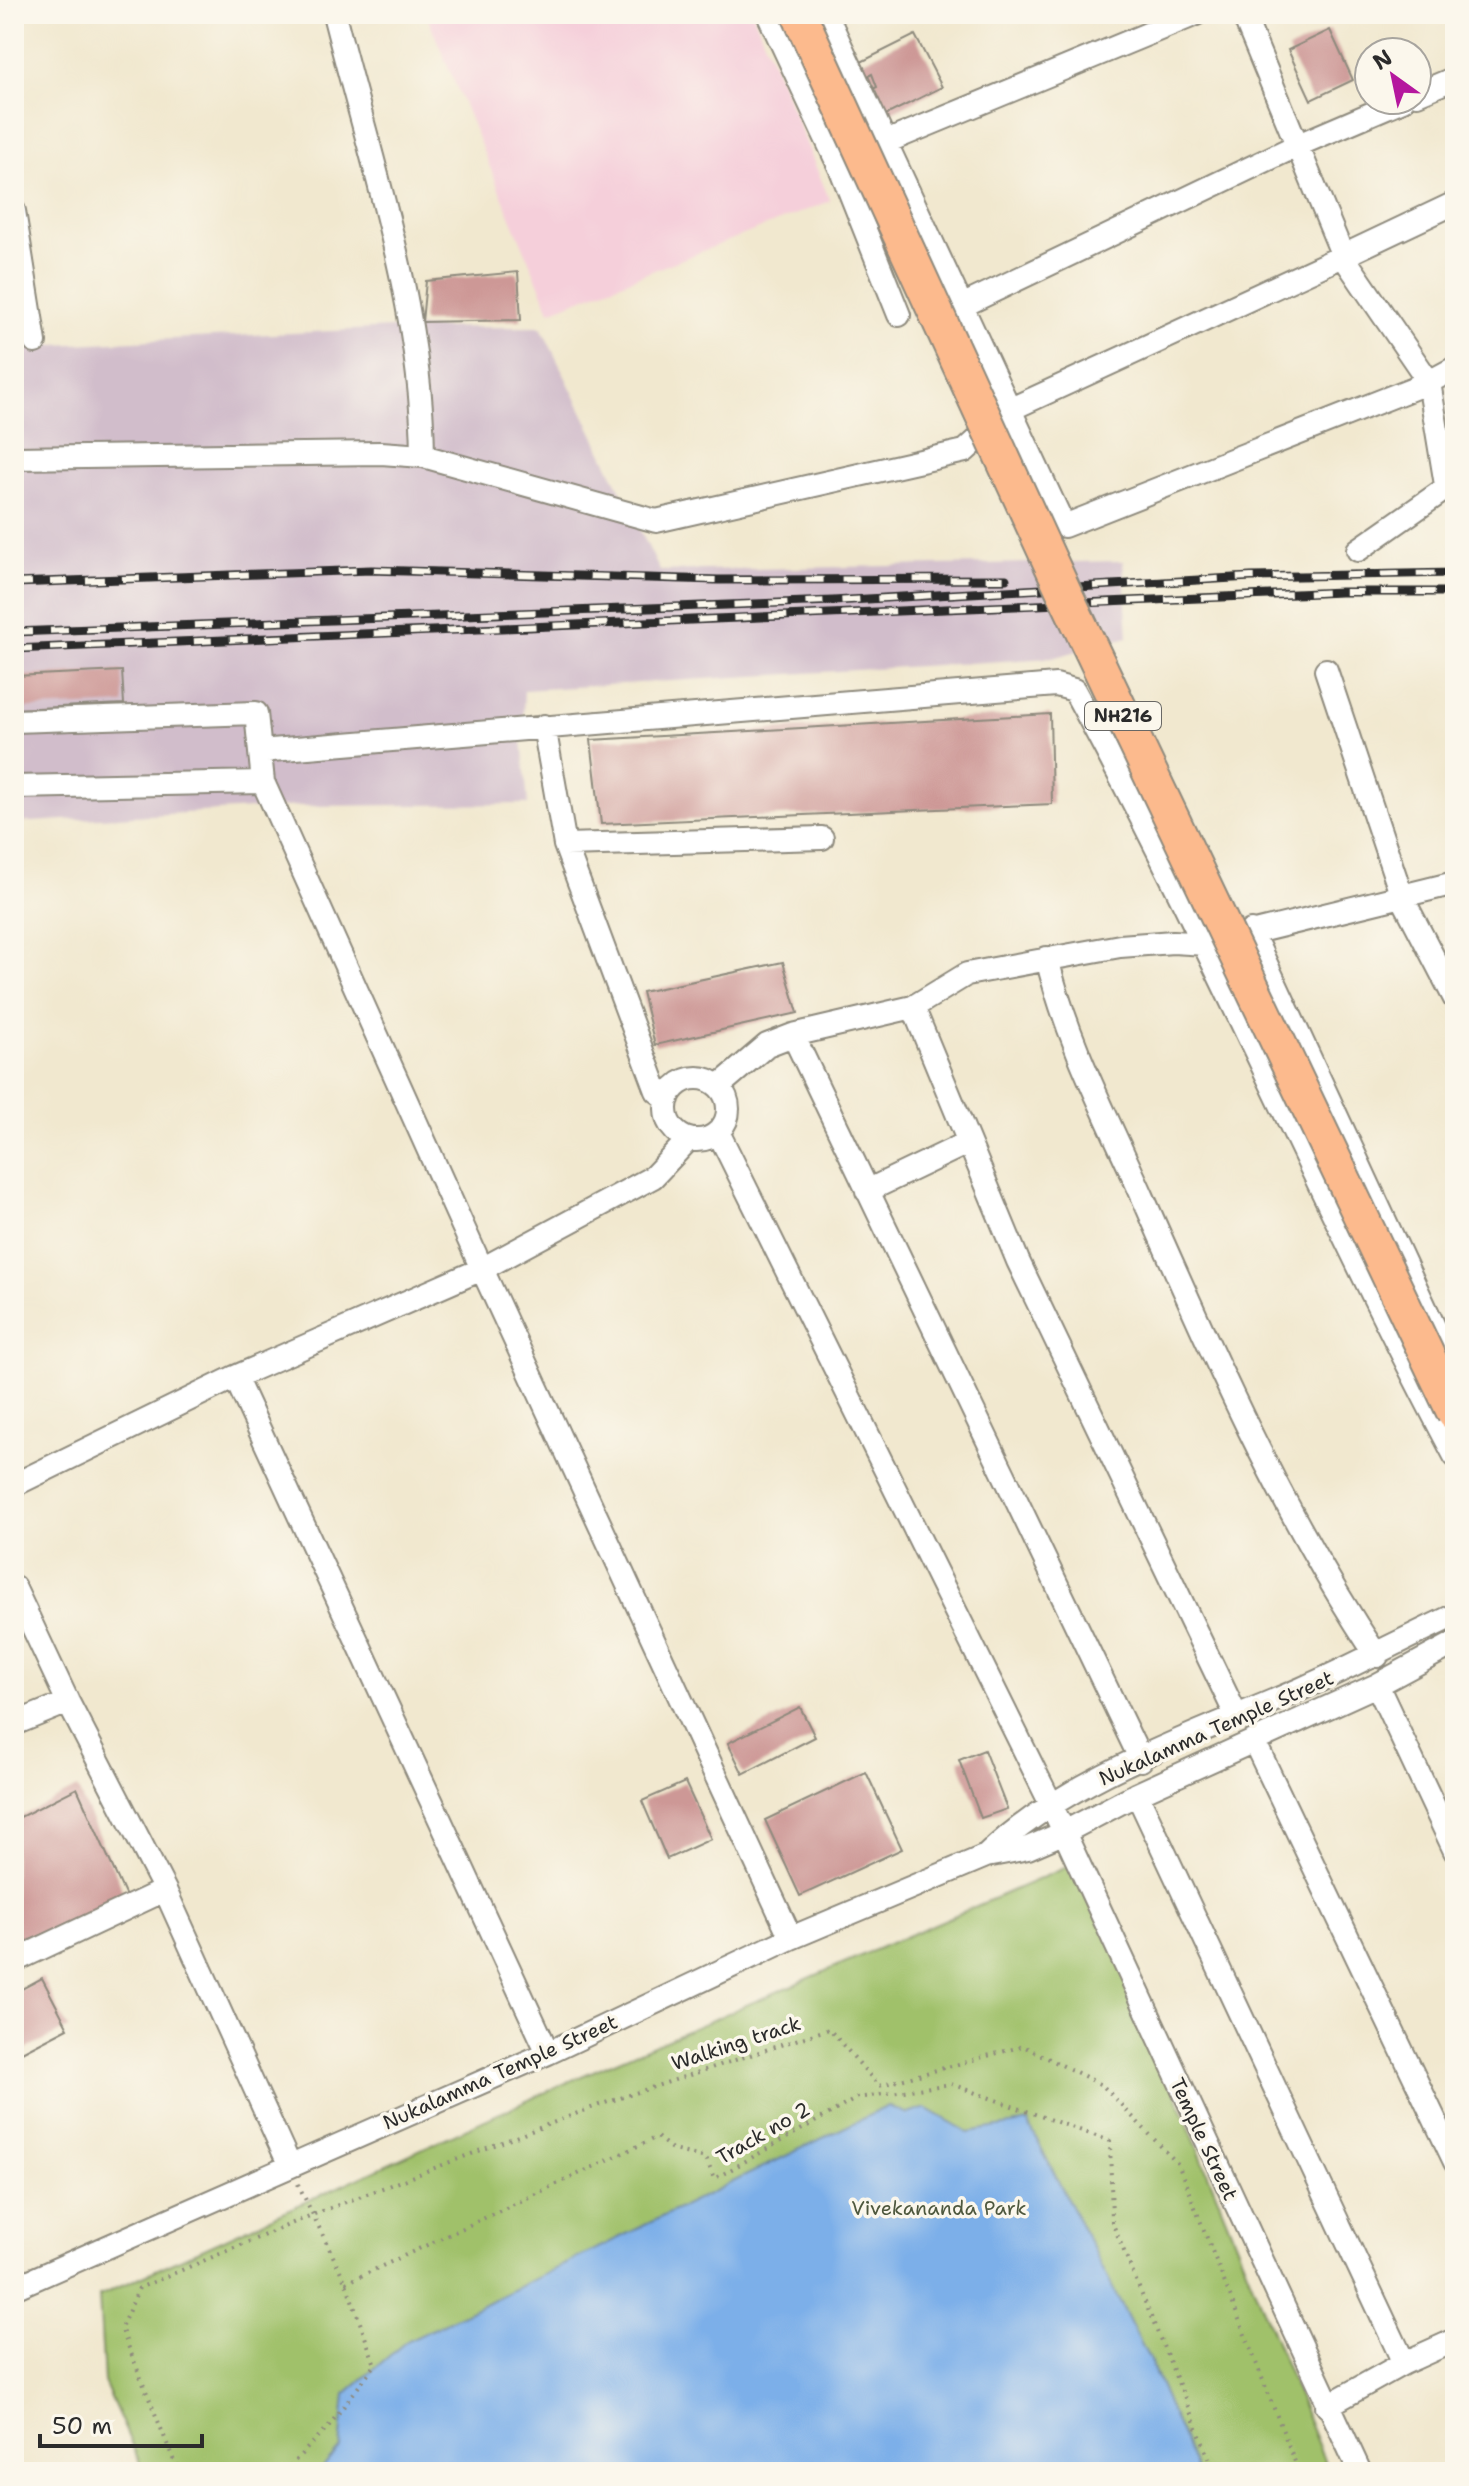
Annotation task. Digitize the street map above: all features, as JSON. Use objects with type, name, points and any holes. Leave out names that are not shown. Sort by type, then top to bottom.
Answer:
[{"type":"highway","name":"NH216","points":[[823,15],[1064,592],[1455,1414]]},
{"type":"street","points":[[334,14],[397,252],[425,419],[423,456]]},
{"type":"street","points":[[768,14],[841,170],[899,315]]},
{"type":"street","points":[[886,142],[1196,14]]},
{"type":"street","points":[[1243,14],[1343,256],[1429,382],[1451,484],[1358,550]]},
{"type":"street","points":[[823,15],[964,305],[1064,526],[1429,382],[1455,368]]},
{"type":"street","points":[[1433,87],[1455,78]]},
{"type":"street","points":[[964,305],[1298,145],[1366,116]]},
{"type":"street","points":[[14,458],[381,453],[423,456],[656,521],[965,451],[1011,409],[1455,203]]},
{"type":"street","points":[[14,211],[35,342]]},
{"type":"street","points":[[1326,670],[1402,897],[1455,999]]},
{"type":"street","points":[[260,751],[1056,685],[1074,690],[1206,944],[1387,1327],[1455,1456]]},
{"type":"street","points":[[14,721],[256,713],[263,782],[482,1269],[791,1938]]},
{"type":"street","points":[[544,726],[565,845],[657,1091],[668,1099]]},
{"type":"street","points":[[14,787],[263,782]]},
{"type":"street","points":[[565,845],[822,838]]},
{"type":"street","points":[[719,1086],[767,1045],[793,1035],[913,1007],[967,974],[1120,946],[1173,942],[1206,944],[1455,883]]},
{"type":"street","points":[[1251,931],[1455,1372]]},
{"type":"street","points":[[1047,958],[1061,1015],[1174,1270],[1307,1543],[1377,1656]]},
{"type":"street","points":[[913,1007],[1018,1261],[1237,1717]]},
{"type":"street","points":[[793,1035],[1141,1760]]},
{"type":"street","points":[[700,1078],[719,1086],[725,1094],[728,1114],[718,1132],[709,1138],[689,1139],[680,1135],[667,1119],[668,1099],[680,1083],[700,1078]]},
{"type":"street","name":"Temple Street","points":[[718,1132],[1051,1804],[1360,2472]]},
{"type":"street","points":[[14,1485],[235,1377],[482,1269],[653,1177],[689,1139]]},
{"type":"street","points":[[867,1191],[967,1143]]},
{"type":"street","points":[[235,1377],[548,2053]]},
{"type":"street","points":[[14,1587],[22,1627],[68,1702],[165,1890],[290,2166]]},
{"type":"street","name":"Nukalamma Temple Street","points":[[986,1856],[1016,1826],[1051,1804],[1141,1760],[1377,1656],[1455,1615]]},
{"type":"street","name":"Nukalamma Temple Street","points":[[14,2288],[548,2053],[791,1938],[986,1856],[1028,1848],[1063,1833],[1137,1794],[1377,1685],[1455,1643]]},
{"type":"street","points":[[1377,1685],[1455,1851]]},
{"type":"street","points":[[14,1724],[68,1702]]},
{"type":"street","points":[[1254,1741],[1455,2162]]},
{"type":"street","points":[[1137,1794],[1404,2363]]},
{"type":"street","points":[[14,1961],[165,1890]]},
{"type":"street","points":[[1327,2406],[1404,2363],[1455,2340]]},
{"type":"path","name":"Walking track","points":[[184,2472],[174,2461],[121,2328],[139,2288],[312,2215],[599,2105],[829,2029],[879,2086],[1023,2046],[1102,2085],[1178,2164],[1299,2472]]},
{"type":"path","name":"Track no 2","points":[[346,2283],[657,2137],[673,2150],[706,2158],[714,2179],[857,2098],[951,2084],[1110,2141],[1112,2222],[1215,2472]]},
{"type":"path","points":[[284,2472],[328,2427],[375,2365],[346,2283],[290,2166]]},
{"type":"shaded area","points":[[426,14],[753,14],[830,201],[550,311]]},
{"type":"shaded area","points":[[541,327],[660,571],[1123,561],[1128,637],[1052,658],[524,690],[522,740],[528,804],[302,806],[14,823],[14,347],[393,328]]},
{"type":"green space","name":"Vivekananda Park","points":[[1081,1861],[1329,2472],[144,2472],[104,2382],[99,2296],[577,2078]]},
{"type":"water","points":[[888,2106],[908,2114],[926,2108],[968,2132],[1028,2122],[1150,2361],[1197,2472],[319,2472],[340,2448],[345,2394],[404,2343]]},
{"type":"building","points":[[1330,30],[1353,80],[1311,100],[1288,50]]},
{"type":"building","points":[[915,35],[942,87],[884,116],[871,90],[877,87],[872,74],[860,80],[853,66]]},
{"type":"building","points":[[518,272],[521,320],[422,322],[426,281]]},
{"type":"building","points":[[122,671],[124,704],[14,709],[14,676]]},
{"type":"building","points":[[1050,714],[1052,804],[601,824],[591,740]]},
{"type":"building","points":[[783,962],[798,1013],[655,1045],[642,992]]},
{"type":"building","points":[[800,1707],[815,1737],[743,1774],[728,1743]]},
{"type":"building","points":[[984,1750],[1007,1809],[981,1818],[959,1760]]},
{"type":"building","points":[[866,1772],[902,1849],[800,1896],[765,1820]]},
{"type":"building","points":[[685,1782],[711,1839],[667,1859],[642,1801]]},
{"type":"building","points":[[77,1788],[127,1899],[14,1947],[14,1820]]},
{"type":"building","points":[[42,1978],[68,2028],[14,2056],[14,1993]]},
{"type":"railway","points":[[14,583],[371,570],[718,580],[1006,579]]},
{"type":"railway","points":[[14,632],[833,601],[1251,577],[1455,573]]},
{"type":"railway","points":[[14,649],[1341,592],[1455,592]]}]
